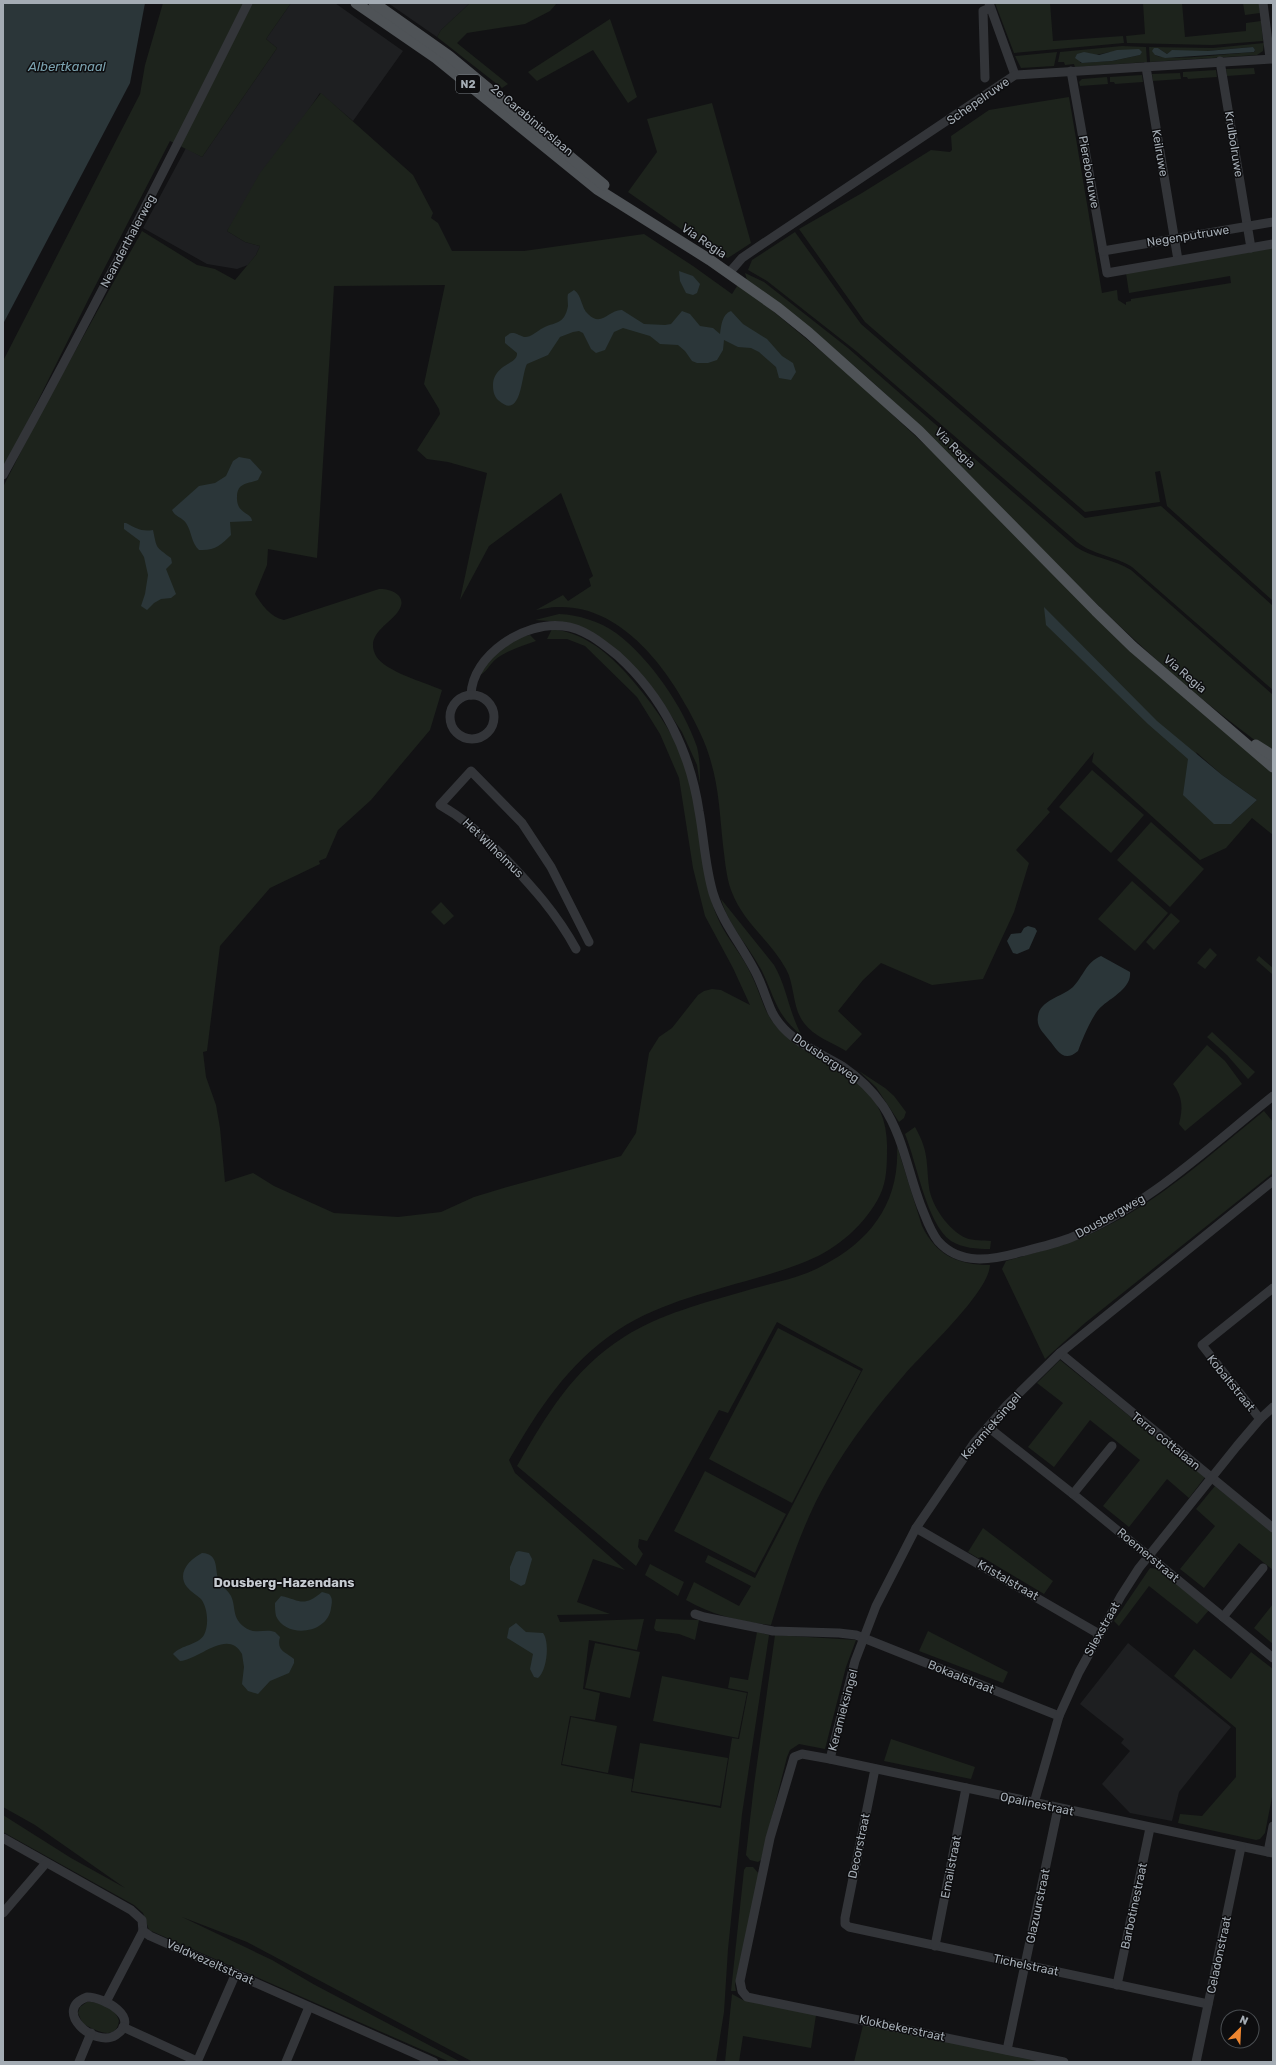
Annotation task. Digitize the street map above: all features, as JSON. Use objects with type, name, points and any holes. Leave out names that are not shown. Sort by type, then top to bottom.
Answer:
[{"type":"main road","name":"2e Carabinierslaan","points":[[356,3],[436,58],[580,170]]},
{"type":"main road","name":"2e Carabinierslaan","points":[[374,3],[458,64],[580,170]]},
{"type":"main road","name":"Via Regia","points":[[580,170],[645,218],[729,273],[809,333],[883,398],[966,478],[1096,611],[1162,672],[1273,767]]},
{"type":"main road","name":"Via Regia","points":[[1224,724],[1273,756]]},
{"type":"street","name":"Neanderthalerweg","points":[[3,476],[46,399],[170,161],[248,3]]},
{"type":"street","points":[[1263,3],[1271,59]]},
{"type":"street","points":[[985,78],[983,11],[990,5],[1015,75]]},
{"type":"street","name":"Schepelruwe","points":[[729,273],[742,258],[1015,75],[1271,59]]},
{"type":"street","name":"Krulbolruwe","points":[[1220,61],[1251,248]]},
{"type":"street","name":"Keilruwe","points":[[1146,67],[1178,260]]},
{"type":"street","name":"Pierebolruwe","points":[[1072,71],[1107,273]]},
{"type":"street","name":"Negenputruwe","points":[[1103,251],[1273,222]]},
{"type":"street","name":"Negenputruwe","points":[[1107,273],[1273,244]]},
{"type":"street","name":"Dousbergweg","points":[[471,695],[471,686],[480,664],[500,647],[533,628],[550,625],[570,627],[597,640],[628,666],[645,685],[674,730],[688,762],[699,810],[712,890],[718,906],[754,969],[775,1017],[798,1041],[850,1072],[863,1082],[879,1100],[900,1137],[913,1186],[931,1230],[940,1243],[959,1255],[979,1260],[997,1258],[1056,1243],[1093,1227],[1158,1188],[1273,1096]]},
{"type":"street","points":[[471,695],[485,700],[493,712],[494,719],[490,729],[481,737],[474,739],[461,736],[455,732],[450,721],[452,708],[456,702],[471,695]]},
{"type":"street","name":"Het Wilhelmus","points":[[576,949],[548,906],[528,881],[472,824],[440,805],[471,771],[522,823],[551,867],[589,942]]},
{"type":"street","name":"Keramieksingel","points":[[830,1759],[860,1637],[916,1528],[951,1473],[988,1426],[1026,1385],[1060,1353],[1273,1181]]},
{"type":"street","name":"Kobaltstraat","points":[[1260,1419],[1203,1348],[1203,1343],[1273,1288]]},
{"type":"street","name":"Terra cottalaan","points":[[1060,1353],[1273,1528]]},
{"type":"street","name":"Silexstraat","points":[[1034,1803],[1059,1716],[1078,1672],[1130,1582],[1260,1419],[1273,1407]]},
{"type":"street","name":"Roemerstraat","points":[[988,1426],[1150,1556],[1273,1658]]},
{"type":"street","points":[[1073,1494],[1112,1446]]},
{"type":"street","name":"Kristalstraat","points":[[916,1528],[1099,1634]]},
{"type":"street","points":[[1223,1617],[1263,1568]]},
{"type":"street","name":"Bokaalstraat","points":[[695,1614],[773,1631],[839,1633],[860,1637],[1059,1716]]},
{"type":"street","name":"Opalinestraat","points":[[742,1992],[740,1981],[770,1838],[794,1757],[802,1754],[1270,1853]]},
{"type":"street","name":"Decorstraat","points":[[845,1924],[875,1769]]},
{"type":"street","name":"Emailstraat","points":[[935,1946],[966,1788]]},
{"type":"street","name":"Glazuurstraat","points":[[1007,2050],[1058,1808]]},
{"type":"street","points":[[1270,1853],[1273,1826]]},
{"type":"street","name":"Barbotinestraat","points":[[1118,1985],[1150,1828]]},
{"type":"street","points":[[3,1838],[131,1910],[142,1920],[143,1931],[106,2002]]},
{"type":"street","name":"Celadonstraat","points":[[1196,2062],[1241,1847]]},
{"type":"street","points":[[3,1913],[46,1863]]},
{"type":"street","name":"Tichelstraat","points":[[845,1924],[849,1927],[935,1946],[1208,2004]]},
{"type":"street","name":"Veldwezeltstraat","points":[[143,1931],[434,2062]]},
{"type":"street","points":[[123,2027],[197,2062],[236,1973]]},
{"type":"street","name":"Klokbekerstraat","points":[[742,1992],[747,1997],[1064,2062]]},
{"type":"street","points":[[87,1997],[92,1997],[106,2002],[121,2012],[124,2018],[123,2027],[114,2037],[107,2038],[83,2030],[76,2022],[74,2013],[75,2006],[78,2002],[87,1997]]},
{"type":"street","points":[[286,2062],[310,2007]]},
{"type":"street","points":[[79,2062],[91,2033]]},
{"type":"shaded area","points":[[163,3],[291,3],[266,39],[277,48],[202,157],[170,141],[88,300],[3,471],[3,361],[140,94],[145,65]]},
{"type":"shaded area","points":[[291,3],[335,3],[403,51],[353,121],[320,93],[227,231],[245,242],[260,246],[256,255],[248,265],[237,269],[207,264],[143,228],[186,148],[202,157],[277,48],[266,39]]},
{"type":"shaded area","points":[[388,3],[470,3],[441,30],[437,37]]},
{"type":"shaded area","points":[[470,3],[557,3],[550,11],[525,24],[467,33],[457,43],[508,84],[502,88],[437,37],[441,30]]},
{"type":"shaded area","points":[[995,3],[1050,3],[1053,41],[1123,36],[1124,43],[1014,53]]},
{"type":"shaded area","points":[[1143,3],[1182,3],[1185,37],[1246,31],[1246,23],[1261,21],[1263,41],[1212,45],[1127,43],[1126,36],[1145,34]]},
{"type":"shaded area","points":[[1243,3],[1259,3],[1260,13],[1245,15]]},
{"type":"shaded area","points":[[610,19],[637,97],[628,103],[593,50],[537,81],[528,72]]},
{"type":"shaded area","points":[[1264,43],[1263,51],[1257,55],[1150,62],[1149,47],[1213,48]],"holes":[[[1253,47],[1255,51],[1173,58],[1155,55],[1158,48],[1167,54],[1171,51],[1207,51]]]},
{"type":"shaded area","points":[[1122,46],[1146,47],[1147,62],[1075,67],[1074,64],[1065,65],[1064,62],[1058,62],[1060,52]],"holes":[[[1110,52],[1140,55],[1112,61],[1080,63],[1087,53],[1096,55]]]},
{"type":"shaded area","points":[[1057,52],[1054,66],[1021,68],[1015,56]]},
{"type":"shaded area","points":[[1254,68],[1255,74],[1227,76],[1226,69]]},
{"type":"shaded area","points":[[1216,70],[1217,77],[1188,79],[1187,77],[1183,77],[1183,72]]},
{"type":"shaded area","points":[[1180,73],[1181,79],[1153,81],[1152,74]]},
{"type":"shaded area","points":[[1142,75],[1143,82],[1115,84],[1114,82],[1110,82],[1110,77]]},
{"type":"shaded area","points":[[1107,77],[1108,84],[1080,86],[1079,82],[1082,79]]},
{"type":"shaded area","points":[[321,93],[413,175],[433,213],[431,218],[438,223],[452,251],[524,251],[644,234],[732,294],[739,283],[851,376],[939,458],[1156,674],[1273,770],[1273,835],[1252,818],[1226,848],[1200,860],[1092,762],[1094,752],[1047,809],[1050,812],[1016,850],[1029,863],[1014,912],[983,979],[932,985],[881,963],[863,980],[838,1011],[862,1034],[846,1051],[813,1032],[804,1023],[795,1004],[791,982],[786,969],[780,959],[749,922],[736,902],[729,885],[727,874],[718,793],[714,772],[701,735],[678,691],[651,655],[636,639],[599,615],[579,609],[557,607],[536,610],[563,595],[568,601],[591,586],[589,579],[593,576],[561,493],[489,546],[460,600],[487,473],[448,462],[427,459],[417,450],[440,414],[439,409],[424,384],[445,285],[334,286],[317,558],[268,549],[267,565],[255,594],[271,613],[284,620],[379,589],[388,590],[397,594],[401,601],[399,610],[380,630],[373,642],[373,648],[376,656],[381,662],[397,672],[442,690],[430,730],[371,800],[338,830],[326,858],[319,861],[320,864],[270,888],[220,946],[207,1051],[203,1052],[206,1077],[216,1105],[220,1128],[225,1182],[253,1173],[274,1186],[334,1213],[398,1217],[441,1212],[474,1197],[621,1156],[636,1133],[649,1053],[659,1037],[672,1028],[698,995],[704,991],[712,989],[721,990],[750,1005],[733,968],[705,916],[693,868],[679,778],[660,734],[637,697],[585,646],[567,639],[547,639],[552,629],[574,634],[602,650],[626,673],[654,707],[677,745],[688,773],[696,811],[704,868],[713,905],[720,923],[748,967],[768,1015],[780,1030],[839,1068],[864,1088],[874,1100],[886,1129],[887,1166],[882,1190],[867,1216],[850,1234],[829,1250],[807,1261],[784,1270],[687,1298],[640,1317],[618,1330],[584,1357],[569,1373],[543,1405],[509,1460],[515,1473],[625,1570],[593,1559],[577,1602],[610,1614],[557,1615],[560,1622],[644,1619],[637,1650],[589,1640],[583,1689],[600,1693],[595,1720],[570,1716],[561,1765],[633,1779],[631,1792],[721,1808],[732,1738],[739,1739],[748,1692],[728,1688],[730,1677],[748,1680],[757,1632],[769,1635],[742,1814],[728,1949],[724,2012],[716,2062],[473,2062],[247,1942],[182,1917],[272,1960],[315,1985],[461,2062],[450,2062],[149,1930],[143,1913],[134,1905],[3,1832],[3,1815],[71,1858],[125,1888],[35,1825],[3,1807],[3,487],[39,416],[142,231],[197,265],[215,269],[235,280],[256,255],[260,246],[245,242],[227,231],[260,173]],"holes":[[[1196,752],[1222,775],[1257,800],[1231,824]]]},
{"type":"shaded area","points":[[1069,97],[1102,293],[1117,290],[1118,300],[1126,305],[1126,302],[1131,301],[1131,299],[1231,283],[1230,276],[1129,293],[1126,273],[1273,248],[1273,601],[1167,506],[1160,471],[1155,472],[1160,502],[1085,512],[865,322],[799,229],[862,193],[931,150],[950,152],[952,150],[951,136],[989,110]]},
{"type":"shaded area","points":[[712,103],[751,243],[728,258],[711,250],[628,192],[657,152],[647,119]]},
{"type":"shaded area","points":[[795,232],[861,324],[1085,518],[1161,506],[1273,606],[1273,690],[1132,567],[1118,560],[1090,550],[1077,542],[856,351],[767,281],[748,270],[752,260]]},
{"type":"shaded area","points":[[745,273],[764,282],[848,348],[1076,547],[1089,554],[1117,563],[1131,570],[1273,695],[1273,753],[1220,714],[1123,629],[892,400],[821,338],[747,280]]},
{"type":"shaded area","points":[[559,614],[589,619],[603,625],[629,643],[653,670],[675,700],[691,732],[698,752],[700,784],[697,765],[682,732],[656,693],[627,660],[562,622],[535,620]]},
{"type":"shaded area","points":[[530,635],[536,641],[505,653],[496,659],[483,673],[478,676],[487,662],[500,650],[514,640]]},
{"type":"shaded area","points":[[1092,770],[1144,815],[1111,853],[1059,807]]},
{"type":"shaded area","points":[[1151,822],[1204,869],[1170,907],[1117,860]]},
{"type":"shaded area","points":[[1132,881],[1168,913],[1135,951],[1098,919]]},
{"type":"shaded area","points":[[721,899],[774,965],[782,982],[794,1018],[802,1036],[793,1028],[781,1013],[762,971],[729,919]]},
{"type":"shaded area","points":[[441,902],[454,916],[444,925],[431,912]]},
{"type":"shaded area","points":[[1171,913],[1180,921],[1154,950],[1146,942]]},
{"type":"shaded area","points":[[1210,948],[1217,955],[1205,969],[1197,963]]},
{"type":"shaded area","points":[[1259,956],[1273,968],[1273,975],[1256,960]]},
{"type":"shaded area","points":[[1212,1032],[1255,1072],[1248,1079],[1227,1055],[1207,1037]]},
{"type":"shaded area","points":[[1207,1045],[1225,1061],[1242,1084],[1185,1131],[1179,1124],[1181,1103],[1179,1094],[1173,1084]]},
{"type":"shaded area","points":[[859,1071],[885,1088],[894,1096],[906,1112],[904,1118],[899,1122],[876,1087]]},
{"type":"shaded area","points":[[1264,1111],[1273,1122],[1273,1173],[1085,1323],[1045,1359],[1002,1269],[1006,1261],[1076,1240],[1121,1218],[1164,1191]]},
{"type":"shaded area","points":[[915,1127],[925,1150],[930,1194],[937,1209],[953,1230],[972,1240],[991,1241],[990,1249],[970,1248],[951,1241],[942,1232],[935,1221],[923,1192],[905,1134]]},
{"type":"shaded area","points":[[897,1146],[922,1226],[928,1236],[941,1251],[949,1256],[968,1263],[990,1265],[987,1277],[968,1306],[884,1399],[864,1424],[836,1465],[802,1532],[771,1625],[738,1620],[706,1610],[686,1600],[694,1582],[739,1606],[751,1586],[705,1562],[708,1555],[755,1578],[863,1369],[777,1322],[728,1413],[719,1410],[647,1541],[639,1539],[638,1547],[643,1554],[636,1566],[517,1466],[550,1412],[575,1379],[606,1350],[624,1337],[652,1322],[683,1310],[804,1274],[822,1266],[855,1245],[879,1218],[888,1202],[897,1166]]},
{"type":"shaded area","points":[[778,1328],[861,1371],[792,1503],[709,1459]]},
{"type":"shaded area","points":[[1060,1360],[1205,1477],[1189,1498],[1167,1479],[1129,1527],[1103,1506],[1140,1460],[1090,1420],[1054,1467],[1028,1447],[1063,1403],[1037,1383]]},
{"type":"shaded area","points":[[705,1471],[786,1514],[755,1573],[674,1531]]},
{"type":"shaded area","points":[[1215,1486],[1273,1533],[1273,1570],[1239,1543],[1204,1588],[1180,1569],[1215,1526],[1196,1509]]},
{"type":"shaded area","points":[[983,1528],[1053,1581],[1044,1594],[982,1557],[978,1558],[968,1552]]},
{"type":"shaded area","points":[[650,1564],[684,1582],[678,1596],[645,1575]]},
{"type":"shaded area","points":[[1150,1568],[1158,1569],[1209,1610],[1197,1624],[1149,1586],[1119,1626],[1114,1621]]},
{"type":"shaded area","points":[[1273,1604],[1273,1644],[1254,1628]]},
{"type":"shaded area","points":[[656,1619],[699,1620],[695,1640],[679,1634],[656,1631],[654,1628]]},
{"type":"shaded area","points":[[928,1631],[1008,1672],[1003,1683],[919,1651]]},
{"type":"shaded area","points":[[775,1635],[856,1640],[846,1667],[825,1749],[799,1744],[790,1750],[761,1860],[758,1862],[750,1860],[746,1855],[754,1785]]},
{"type":"shaded area","points":[[595,1643],[640,1652],[630,1698],[585,1688]]},
{"type":"shaded area","points":[[1128,1643],[1231,1727],[1179,1792],[1172,1821],[1130,1813],[1102,1784],[1130,1751],[1121,1743],[1124,1739],[1080,1704]]},
{"type":"shaded area","points":[[1194,1649],[1231,1679],[1251,1652],[1273,1669],[1273,1792],[1265,1833],[1260,1839],[1256,1840],[1178,1823],[1180,1814],[1202,1816],[1236,1777],[1236,1728],[1174,1676]]},
{"type":"shaded area","points":[[662,1676],[747,1693],[738,1738],[653,1721]]},
{"type":"shaded area","points":[[571,1717],[617,1726],[608,1773],[562,1764]]},
{"type":"shaded area","points":[[891,1739],[975,1767],[971,1779],[884,1761]]},
{"type":"shaded area","points":[[640,1743],[728,1758],[720,1806],[632,1791]]},
{"type":"shaded area","points":[[746,1867],[753,1867],[759,1874],[735,1985],[736,1991],[731,1991],[744,1870]]},
{"type":"shaded area","points":[[732,1994],[743,2000],[816,2015],[811,2048],[743,2036],[739,2062],[725,2062]]},
{"type":"shaded area","points":[[87,2002],[102,2004],[114,2012],[119,2021],[114,2031],[104,2033],[83,2024],[78,2013],[80,2007]]},
{"type":"shaded area","points":[[864,2021],[1060,2062],[854,2062]]},
{"type":"water","name":"Albertkanaal","points":[[3,3],[145,3],[130,83],[3,324]]},
{"type":"water","points":[[1253,47],[1255,50],[1254,52],[1165,58],[1155,55],[1152,51],[1154,48],[1158,48],[1167,54],[1172,50],[1207,51]]},
{"type":"water","points":[[1139,49],[1142,52],[1140,55],[1112,61],[1082,63],[1075,58],[1077,54],[1084,52],[1099,55],[1117,50]]},
{"type":"water","points":[[679,271],[693,276],[700,284],[697,293],[693,295],[686,293],[680,281]]},
{"type":"water","points":[[574,290],[579,295],[588,314],[597,319],[601,319],[617,310],[622,310],[644,324],[665,325],[671,324],[682,311],[690,314],[700,326],[713,328],[720,334],[724,317],[731,311],[743,324],[767,339],[782,356],[793,363],[796,372],[791,380],[779,378],[776,367],[759,352],[751,348],[738,347],[724,340],[723,350],[717,360],[708,363],[697,363],[692,361],[685,351],[678,345],[660,344],[650,336],[623,328],[614,332],[605,350],[596,353],[591,349],[583,333],[579,331],[560,337],[548,355],[527,364],[519,394],[516,401],[512,405],[506,405],[498,400],[494,391],[494,378],[501,368],[514,360],[517,353],[505,343],[505,337],[512,333],[528,337],[561,320],[564,317],[568,306],[568,294]]},
{"type":"water","points":[[239,457],[250,459],[262,472],[258,480],[244,484],[238,491],[237,502],[239,507],[250,516],[252,521],[230,522],[231,535],[224,542],[214,548],[199,550],[194,544],[186,523],[172,510],[199,486],[215,483],[226,476],[233,461]]},
{"type":"water","points":[[124,523],[142,530],[153,530],[158,547],[171,558],[172,563],[166,569],[176,594],[171,598],[161,599],[147,610],[141,606],[145,594],[148,575],[144,557],[139,549],[140,541],[124,529]]},
{"type":"water","points":[[1044,607],[1157,721],[1222,775],[1257,800],[1231,824],[1214,824],[1183,795],[1188,759],[1148,724],[1046,625]]},
{"type":"water","points":[[1028,926],[1035,928],[1037,931],[1029,949],[1017,954],[1013,953],[1007,941],[1011,934],[1021,933],[1024,928]]},
{"type":"water","points":[[1101,956],[1130,972],[1130,978],[1123,989],[1103,1005],[1096,1013],[1087,1029],[1078,1051],[1073,1055],[1064,1056],[1040,1029],[1038,1016],[1043,1006],[1047,1002],[1073,987],[1088,966]]},
{"type":"water","points":[[519,1551],[529,1553],[532,1559],[525,1584],[521,1586],[510,1580],[510,1567],[516,1552]]},
{"type":"water","points":[[202,1553],[212,1556],[214,1559],[219,1581],[231,1596],[237,1619],[240,1623],[252,1631],[275,1632],[280,1637],[279,1645],[282,1651],[294,1659],[294,1663],[289,1673],[270,1681],[258,1694],[248,1691],[242,1684],[244,1667],[242,1654],[236,1647],[229,1644],[222,1644],[180,1661],[173,1654],[176,1651],[198,1641],[206,1631],[207,1617],[205,1607],[201,1599],[187,1587],[183,1577],[189,1563]]},
{"type":"water","points":[[322,1592],[329,1594],[331,1597],[331,1608],[328,1617],[323,1623],[315,1628],[297,1630],[288,1628],[281,1623],[276,1616],[275,1603],[281,1596],[302,1602],[316,1597]]},
{"type":"water","points":[[516,1623],[526,1632],[543,1633],[545,1637],[547,1649],[544,1669],[538,1678],[534,1677],[530,1669],[533,1654],[507,1638],[509,1628]]},
{"type":"district","name":"Dousberg-Hazendans","points":[[284,1582]]}]
